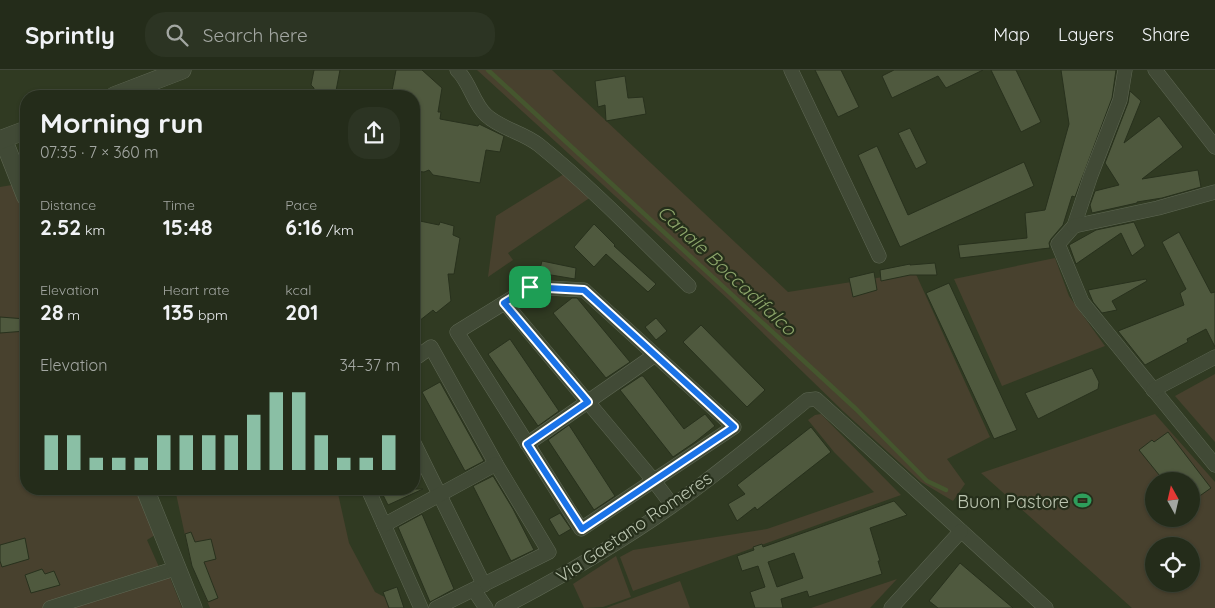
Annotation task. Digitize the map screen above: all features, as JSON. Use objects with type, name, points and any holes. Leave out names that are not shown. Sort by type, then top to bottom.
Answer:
[{"type":"street","points":[[130,90],[182,70]]},
{"type":"street","points":[[457,70],[486,116],[530,138],[547,151],[591,189],[690,286]]},
{"type":"street","points":[[791,70],[879,256]]},
{"type":"street","points":[[1125,70],[1120,100],[1091,175],[1074,226],[1058,244],[1082,302],[1215,465]]},
{"type":"street","points":[[1155,70],[1215,147]]},
{"type":"street","points":[[20,132],[1,137],[20,183]]},
{"type":"street","points":[[1074,226],[1158,208],[1215,192]]},
{"type":"street","points":[[530,287],[584,290],[655,355],[734,427],[582,529],[457,332],[530,287]]},
{"type":"street","points":[[504,303],[654,481],[672,506]]},
{"type":"street","points":[[420,355],[431,347],[496,464],[549,552],[436,608]]},
{"type":"street","points":[[527,444],[655,355]]},
{"type":"street","points":[[1153,390],[1215,357]]},
{"type":"street","name":"Via Gaetano Romeres","points":[[502,608],[546,585],[672,506],[807,400],[816,399],[823,404],[961,531]]},
{"type":"street","points":[[420,455],[440,495],[486,608]]},
{"type":"street","points":[[384,525],[496,464]]},
{"type":"street","points":[[147,495],[193,608]]},
{"type":"street","points":[[371,495],[421,608]]},
{"type":"street","points":[[891,608],[961,531],[1046,608]]},
{"type":"street","points":[[50,608],[176,568]]},
{"type":"shaded area","points":[[477,70],[552,70],[788,292],[915,272],[990,437],[947,459],[965,484],[953,501],[921,482],[843,411],[729,300]]},
{"type":"shaded area","points":[[564,174],[591,197],[508,253],[513,260],[488,277],[496,216]]},
{"type":"shaded area","points":[[12,185],[20,204],[20,495],[138,495],[155,535],[147,540],[163,576],[169,575],[182,608],[0,608],[0,187]]},
{"type":"shaded area","points":[[1055,258],[1069,296],[1105,346],[1002,386],[954,279]]},
{"type":"shaded area","points":[[1215,374],[1215,442],[1175,396]]},
{"type":"shaded area","points":[[821,414],[901,495],[633,591],[620,557],[633,550],[767,529],[874,492],[834,452],[808,420],[815,415]]},
{"type":"shaded area","name":"Buon Pastore","points":[[1155,414],[1215,482],[1215,608],[1132,608],[981,473]]},
{"type":"shaded area","points":[[176,495],[338,495],[349,543],[375,592],[398,604],[397,608],[210,608],[191,563]]},
{"type":"shaded area","points":[[616,556],[631,597],[603,607],[584,608],[573,584]]},
{"type":"shaded area","points":[[897,579],[870,608],[811,608]]},
{"type":"shaded area","points":[[680,581],[690,608],[606,608]]},
{"type":"building","points":[[314,70],[340,70],[336,90],[314,90],[311,85]]},
{"type":"building","points":[[396,70],[422,70],[442,88],[438,112],[441,112],[440,119],[478,126],[479,124],[504,136],[500,152],[486,150],[480,183],[433,175],[429,170],[420,172],[420,90],[392,90]]},
{"type":"building","points":[[815,70],[841,70],[859,107],[838,117]]},
{"type":"building","points":[[894,70],[983,70],[946,88],[938,76],[892,98],[882,76]]},
{"type":"building","points":[[991,70],[1016,70],[1041,122],[1021,132]]},
{"type":"building","points":[[1061,70],[1116,70],[1112,98],[1075,197],[1072,196],[1063,225],[1051,239],[1049,243],[1050,248],[960,258],[958,245],[1027,238],[1025,213],[1045,210],[1069,124]]},
{"type":"building","points":[[625,76],[628,98],[643,97],[646,114],[606,121],[605,105],[598,107],[595,81]]},
{"type":"building","points":[[1130,91],[1141,101],[1124,143],[1159,116],[1183,147],[1142,179],[1198,170],[1201,187],[1162,198],[1092,213],[1090,205],[1095,191],[1119,185],[1105,163],[1128,103]]},
{"type":"building","points":[[910,128],[927,163],[916,169],[898,133]]},
{"type":"building","points":[[877,146],[908,215],[1024,162],[1034,186],[900,247],[858,155]]},
{"type":"building","points":[[420,221],[439,225],[440,222],[454,226],[453,235],[460,238],[454,274],[448,274],[451,301],[436,313],[433,310],[420,320]]},
{"type":"building","points":[[1134,222],[1145,246],[1132,256],[1121,233],[1076,264],[1069,245],[1096,230]]},
{"type":"building","points":[[594,224],[614,246],[656,284],[648,292],[606,254],[594,267],[574,247]]},
{"type":"building","points":[[1179,232],[1211,293],[1215,292],[1215,347],[1206,329],[1187,339],[1188,342],[1145,365],[1118,331],[1184,305],[1180,293],[1186,289],[1162,242]]},
{"type":"building","points":[[542,261],[576,268],[575,279],[539,273]]},
{"type":"building","points":[[935,263],[937,275],[910,275],[881,281],[880,270],[910,264]]},
{"type":"building","points":[[874,272],[877,290],[853,297],[849,278]]},
{"type":"building","points":[[1146,279],[1147,281],[1112,301],[1117,310],[1102,313],[1093,302],[1088,290]]},
{"type":"building","points":[[949,283],[1017,430],[994,439],[926,293]]},
{"type":"building","points":[[572,298],[577,298],[630,362],[606,378],[553,313]]},
{"type":"building","points":[[0,317],[20,319],[20,331],[0,333]]},
{"type":"building","points":[[656,318],[667,331],[656,340],[645,327]]},
{"type":"building","points":[[701,325],[765,390],[747,407],[683,342]]},
{"type":"building","points":[[510,339],[559,411],[538,426],[488,354]]},
{"type":"building","points":[[1092,368],[1099,382],[1098,389],[1038,419],[1025,393]]},
{"type":"building","points":[[643,376],[684,429],[705,414],[715,426],[673,457],[620,390]]},
{"type":"building","points":[[440,382],[484,461],[465,471],[422,392]]},
{"type":"building","points":[[569,425],[615,496],[594,510],[548,440]]},
{"type":"building","points":[[811,427],[831,452],[757,510],[755,507],[737,521],[728,504],[745,494],[737,485]]},
{"type":"building","points":[[1168,432],[1199,472],[1157,472],[1139,450],[1152,440],[1154,442]]},
{"type":"building","points":[[1200,474],[1211,488],[1200,496]]},
{"type":"building","points":[[493,476],[513,509],[534,550],[511,561],[473,486]]},
{"type":"building","points":[[383,495],[410,495],[388,505]]},
{"type":"building","points":[[894,501],[907,515],[870,528],[882,574],[809,597],[807,591],[781,599],[783,608],[755,608],[750,592],[765,587],[758,566],[742,571],[737,556],[754,550],[753,547],[762,544],[763,547]],"holes":[[[794,553],[803,578],[777,587],[768,562]]]},
{"type":"building","points":[[560,513],[571,529],[559,536],[549,519]]},
{"type":"building","points":[[422,514],[454,589],[430,602],[398,527]]},
{"type":"building","points":[[191,532],[195,542],[211,539],[216,559],[204,562],[218,598],[208,602],[192,566],[185,534]]},
{"type":"building","points":[[25,538],[29,559],[2,567],[0,545]]},
{"type":"building","points":[[960,563],[1013,608],[938,608],[929,601]]},
{"type":"building","points":[[42,569],[45,574],[54,571],[60,585],[31,593],[25,575]]},
{"type":"building","points":[[397,587],[404,608],[389,608],[383,592]]},
{"type":"waterway","name":"Canale Boccadifalco","points":[[488,70],[856,409],[927,481],[946,490]]},
{"type":"place","name":"Buon Pastore","points":[[1083,501]]},
{"type":"route","points":[[530,287],[584,290],[734,427],[582,529],[527,444],[588,402],[504,303],[530,287]]}]
